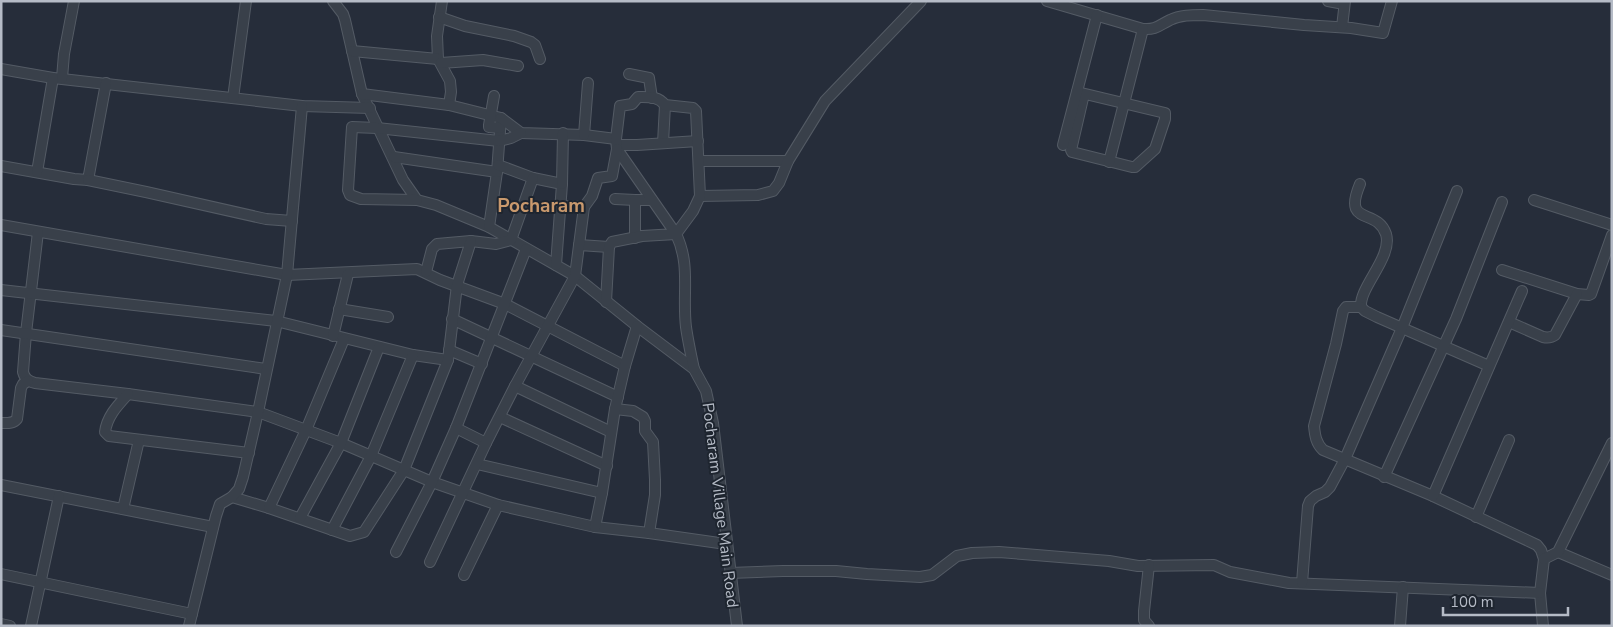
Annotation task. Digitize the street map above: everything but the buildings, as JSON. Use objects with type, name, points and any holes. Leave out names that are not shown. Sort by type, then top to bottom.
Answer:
[{"type":"street","points":[[36,172],[64,54],[74,1]]},
{"type":"street","points":[[233,98],[246,1]]},
{"type":"street","points":[[333,1],[343,14]]},
{"type":"street","points":[[342,1],[343,14],[362,94],[394,157],[403,180],[417,200]]},
{"type":"street","points":[[442,1],[437,36],[440,61],[450,81],[449,105]]},
{"type":"street","points":[[700,196],[758,195],[773,190],[779,182],[788,161],[826,101],[921,1]]},
{"type":"street","points":[[1047,1],[1143,29],[1160,27],[1171,19],[1203,15],[1368,29],[1383,33],[1392,1]]},
{"type":"street","points":[[1328,1],[1345,3],[1342,27]]},
{"type":"street","points":[[1080,93],[1164,113],[1165,119],[1155,149],[1135,167],[1109,162],[1071,150],[1080,93],[1097,15]]},
{"type":"street","points":[[439,17],[465,26],[514,36],[531,42],[535,45],[540,59]]},
{"type":"street","points":[[1109,162],[1143,29]]},
{"type":"street","points":[[352,51],[440,61],[483,60],[518,66]]},
{"type":"street","points":[[1,69],[57,78],[302,106],[370,108]]},
{"type":"street","points":[[629,74],[649,78],[652,98]]},
{"type":"street","points":[[88,180],[106,83]]},
{"type":"street","points":[[584,134],[588,83]]},
{"type":"street","points":[[1062,145],[1080,93]]},
{"type":"street","points":[[362,94],[449,105],[490,114],[501,123],[520,133],[584,134],[617,144],[698,141]]},
{"type":"street","points":[[490,114],[494,96]]},
{"type":"street","points":[[430,562],[486,443],[575,276],[584,207],[592,196],[598,178],[612,176],[621,105],[632,104],[638,97],[660,99],[665,105],[663,143]]},
{"type":"street","points":[[606,302],[609,247],[612,242],[676,234],[694,211],[700,196],[696,111],[688,107],[665,105]]},
{"type":"street","points":[[189,626],[220,504],[232,497],[243,477],[258,412],[287,276],[302,106]]},
{"type":"street","points":[[232,497],[350,536],[364,532],[404,470],[449,355],[457,286],[474,242],[486,225],[498,168],[501,123]]},
{"type":"street","name":"Pocharam Village Main Road","points":[[378,128],[352,127],[348,190],[350,195],[361,199],[417,200],[436,205],[486,225],[575,276],[694,369],[706,391],[713,423],[737,626]]},
{"type":"street","points":[[378,128],[499,141],[520,133]]},
{"type":"street","points":[[556,265],[561,206],[563,133]]},
{"type":"street","points":[[617,144],[681,244],[686,264],[686,327],[694,369]]},
{"type":"street","points":[[394,157],[498,168],[562,184]]},
{"type":"street","points":[[699,161],[788,161]]},
{"type":"street","points":[[1,166],[88,180],[266,219],[292,221]]},
{"type":"street","points":[[426,272],[434,246],[441,243],[474,242],[496,244],[511,240],[533,178]]},
{"type":"street","points":[[1360,184],[1355,196],[1355,207],[1358,212],[1372,219],[1386,234],[1385,249],[1362,298],[1361,307]]},
{"type":"street","points":[[1302,583],[1308,506],[1310,501],[1330,487],[1345,459],[1402,328],[1457,191]]},
{"type":"street","points":[[614,199],[652,200]]},
{"type":"street","points":[[635,200],[635,238]]},
{"type":"street","points":[[1534,200],[1612,225]]},
{"type":"street","points":[[1384,477],[1456,319],[1502,202]]},
{"type":"street","points":[[561,206],[584,207]]},
{"type":"street","points":[[1,225],[287,276],[348,274],[412,268],[505,304],[625,366]]},
{"type":"street","points":[[38,232],[23,372],[28,380],[36,383],[258,412],[341,443],[432,482],[498,505],[595,527],[726,544]]},
{"type":"street","points":[[1502,270],[1586,296],[1591,294],[1612,235]]},
{"type":"street","points":[[579,245],[609,247]]},
{"type":"street","points":[[396,552],[432,482],[456,428],[526,249]]},
{"type":"street","points":[[333,336],[348,274]]},
{"type":"street","points":[[1,290],[276,321],[412,356],[449,355],[482,364]]},
{"type":"street","points":[[1433,496],[1522,291]]},
{"type":"street","points":[[1508,322],[1547,338],[1552,337],[1555,335],[1577,294]]},
{"type":"street","points":[[1489,366],[1365,311],[1361,307],[1346,308],[1343,311],[1314,426],[1315,434],[1318,445],[1323,450],[1433,496],[1537,545],[1544,559],[1540,593],[1543,626]]},
{"type":"street","points":[[339,309],[388,317]]},
{"type":"street","points":[[452,318],[618,397]]},
{"type":"street","points":[[595,527],[618,397],[637,326]]},
{"type":"street","points":[[1,330],[266,369]]},
{"type":"street","points":[[269,508],[306,430],[344,339]]},
{"type":"street","points":[[300,518],[341,443],[378,347]]},
{"type":"street","points":[[332,530],[371,456],[412,356]]},
{"type":"street","points":[[1,423],[15,422],[17,419],[21,388],[28,380]]},
{"type":"street","points":[[515,386],[611,432]]},
{"type":"street","points":[[128,394],[112,412],[106,432],[109,436],[249,453]]},
{"type":"street","points":[[616,409],[633,411],[643,417],[645,431],[652,442],[655,496],[649,533]]},
{"type":"street","points":[[500,417],[607,466]]},
{"type":"street","points":[[456,428],[486,443]]},
{"type":"street","points":[[123,509],[138,440]]},
{"type":"street","points":[[1476,516],[1509,440]]},
{"type":"street","points":[[1544,559],[1558,552],[1612,443]]},
{"type":"street","points":[[477,464],[602,493]]},
{"type":"street","points":[[1,485],[213,527]]},
{"type":"street","points":[[31,626],[59,496]]},
{"type":"street","points":[[464,575],[498,505]]},
{"type":"street","points":[[730,573],[836,571],[920,577],[932,576],[957,556],[985,552],[1109,561],[1138,566],[1214,565],[1230,572],[1302,583],[1540,593]]},
{"type":"street","points":[[1558,552],[1612,575]]},
{"type":"street","points":[[1149,565],[1144,611],[1144,620],[1149,626]]},
{"type":"street","points":[[1,574],[192,614]]},
{"type":"street","points":[[1400,626],[1403,588]]},
{"type":"street","points":[[1,624],[10,626]]},
{"type":"district","name":"Pocharam","points":[[541,205]]}]
